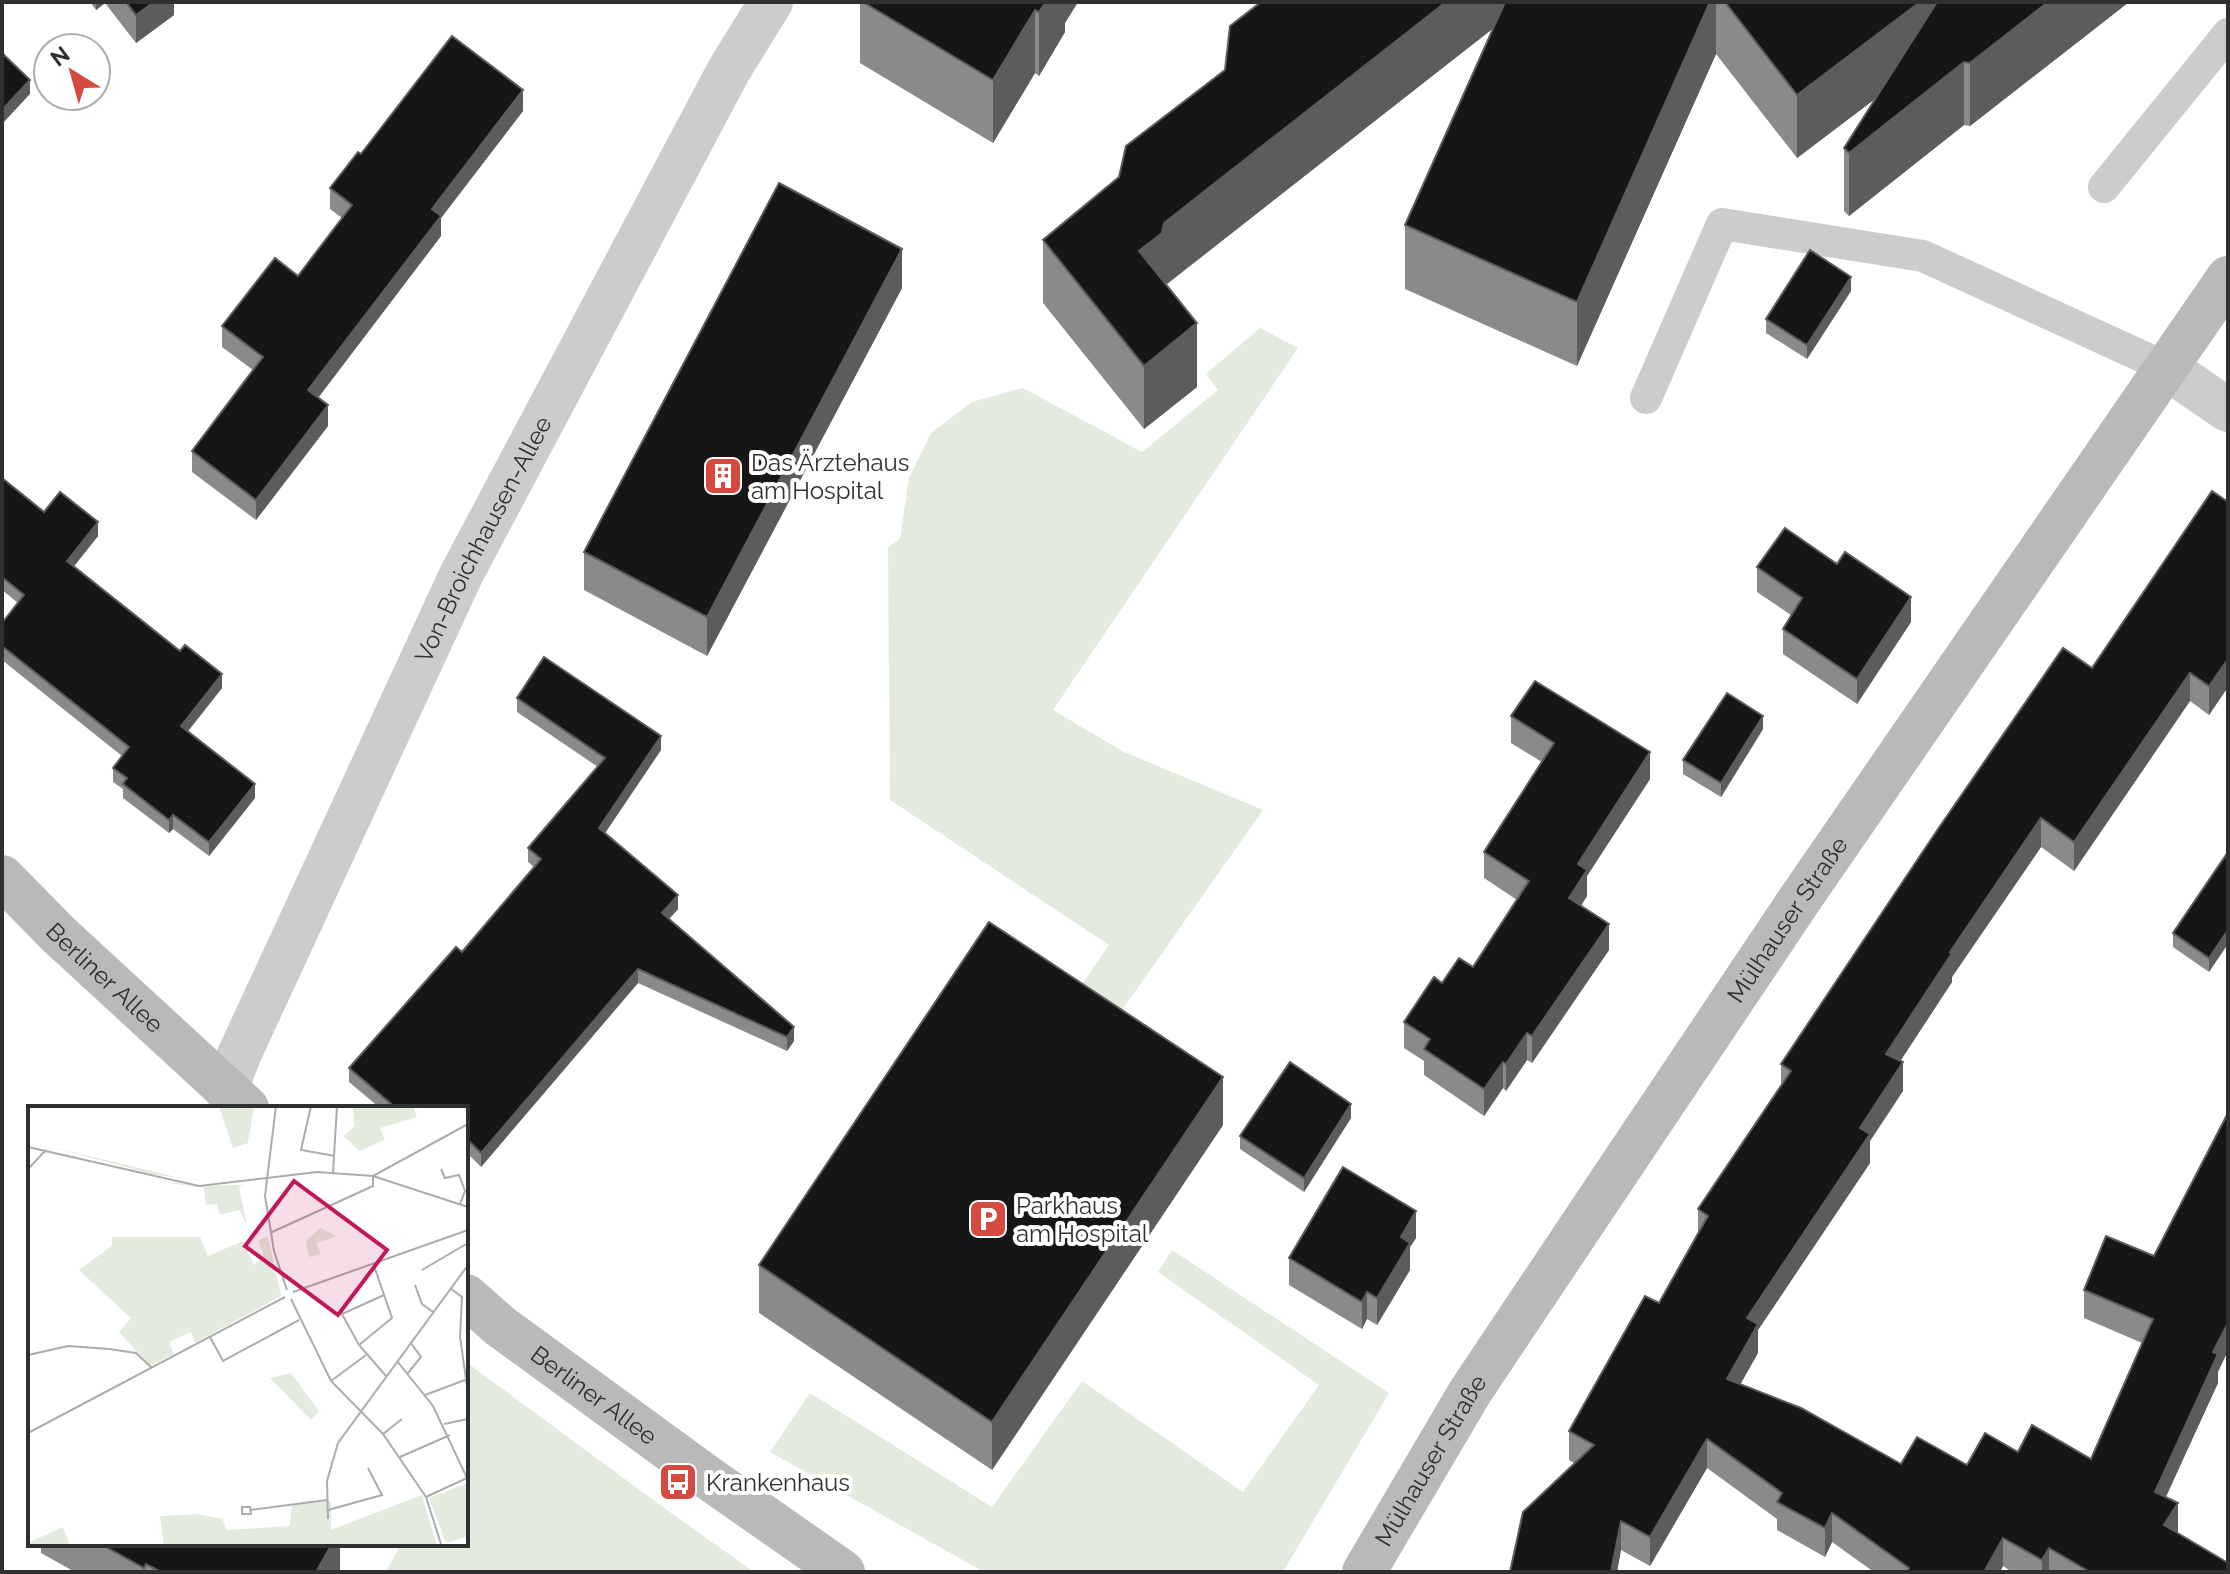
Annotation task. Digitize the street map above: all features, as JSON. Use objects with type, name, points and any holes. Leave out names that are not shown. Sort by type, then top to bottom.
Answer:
[{"type":"street","name":"Von-Broichhausen-Allee","points":[[236,1099],[239,1055],[461,575],[729,70],[771,2]]},
{"type":"street","name":"Mülhauser Straße","points":[[1364,1572],[1470,1392],[1791,913],[2228,278]]},
{"type":"street","points":[[2165,367],[2228,410]]},
{"type":"street","name":"Berliner Allee","points":[[2,877],[58,934],[236,1099]]},
{"type":"street","name":"Berliner Allee","points":[[468,1298],[500,1326],[843,1572]]},
{"type":"lane","points":[[2104,187],[2228,34]]},
{"type":"lane","points":[[1646,398],[1722,224],[1923,256],[2165,367]]},
{"type":"shaded area","points":[[1260,328],[1298,348],[1053,710],[1124,752],[1263,810],[1122,1010],[1083,983],[1109,945],[890,800],[888,547],[900,539],[909,478],[931,433],[972,402],[1023,388],[1142,452],[1218,390],[1206,374]]},
{"type":"shaded area","points":[[1172,1250],[1389,1393],[1283,1572],[984,1572],[770,1452],[810,1393],[992,1507],[1082,1381],[1243,1492],[1319,1385],[1158,1272]]},
{"type":"shaded area","points":[[468,1363],[754,1572],[386,1572],[400,1546],[468,1546]]},
{"type":"building","points":[[126,2],[154,2],[136,15]]},
{"type":"building","points":[[863,2],[1046,2],[1039,12],[1035,10],[993,80]]},
{"type":"building","points":[[1261,2],[1446,2],[1164,223],[1162,233],[1139,251],[1197,323],[1144,366],[1043,240],[1119,177],[1126,146],[1225,70],[1230,26]]},
{"type":"building","points":[[1505,2],[1710,2],[1577,302],[1405,225]]},
{"type":"building","points":[[1725,2],[1920,2],[1797,95]]},
{"type":"building","points":[[1937,2],[2048,2],[1970,63],[1964,62],[1849,153],[1844,148]]},
{"type":"building","points":[[452,36],[523,90],[432,209],[441,216],[308,390],[328,405],[256,500],[192,451],[263,357],[222,326],[275,258],[298,276],[352,205],[330,188],[358,152],[361,154]]},
{"type":"building","points":[[2,53],[30,80],[2,110]]},
{"type":"building","name":"Das Ärztehaus am Hospital","points":[[779,183],[902,249],[707,617],[584,552]]},
{"type":"building","points":[[1810,250],[1851,277],[1807,345],[1766,319]]},
{"type":"building","points":[[2,478],[44,512],[60,492],[98,522],[67,561],[180,651],[185,645],[222,674],[181,726],[255,784],[209,842],[173,815],[169,820],[123,784],[127,778],[113,768],[129,747],[2,646],[2,623],[24,595],[2,577]]},
{"type":"building","points":[[2212,491],[2228,502],[2228,659],[2209,686],[2190,673],[2074,842],[2041,818],[1950,952],[1886,1054],[1903,1062],[1860,1128],[1870,1134],[1747,1318],[1758,1324],[1727,1379],[1801,1408],[1901,1464],[1917,1437],[1967,1465],[1985,1433],[2018,1452],[2032,1425],[2091,1459],[2153,1319],[2084,1290],[2106,1236],[2154,1256],[2228,1113],[2228,1323],[2213,1352],[2218,1354],[2155,1492],[2178,1503],[2164,1525],[2228,1563],[2228,1572],[2090,1572],[2049,1548],[2042,1560],[2003,1538],[1984,1572],[1907,1572],[1909,1568],[1832,1513],[1825,1528],[1777,1502],[1782,1493],[1707,1439],[1650,1537],[1621,1521],[1611,1572],[1510,1572],[1523,1512],[1594,1445],[1569,1431],[1645,1296],[1659,1303],[1708,1216],[1698,1209],[1791,1071],[1781,1064],[2063,648],[2092,668]]},
{"type":"building","points":[[1785,528],[1837,564],[1845,552],[1911,597],[1857,679],[1783,629],[1802,598],[1757,567]]},
{"type":"building","points":[[544,657],[661,736],[599,828],[678,895],[662,913],[794,1027],[787,1037],[638,969],[481,1153],[468,1142],[468,1106],[394,1106],[349,1068],[456,947],[462,952],[541,859],[528,848],[605,758],[517,698]]},
{"type":"building","points":[[1535,681],[1650,752],[1578,864],[1587,870],[1569,898],[1609,924],[1532,1036],[1527,1033],[1484,1089],[1424,1049],[1430,1039],[1404,1022],[1434,977],[1442,983],[1459,958],[1473,967],[1529,881],[1484,852],[1554,743],[1511,716]]},
{"type":"building","points":[[1727,693],[1763,716],[1721,783],[1683,760]]},
{"type":"building","points":[[2228,852],[2228,930],[2209,958],[2173,933]]},
{"type":"building","points":[[989,922],[1223,1077],[992,1422],[759,1265]]},
{"type":"building","points":[[1290,1062],[1351,1104],[1304,1178],[1240,1136]]},
{"type":"building","points":[[1343,1167],[1416,1211],[1401,1237],[1410,1243],[1377,1298],[1367,1292],[1362,1302],[1289,1258]]},
{"type":"building","points":[[105,1546],[331,1546],[316,1572],[161,1572],[146,1564],[144,1568]]},
{"type":"place","name":"Das Ärztehaus am Hospital","points":[[723,476]]},
{"type":"place","name":"Parkhaus am Hospital","points":[[988,1219]]},
{"type":"place","name":"Krankenhaus","points":[[678,1482]]}]
